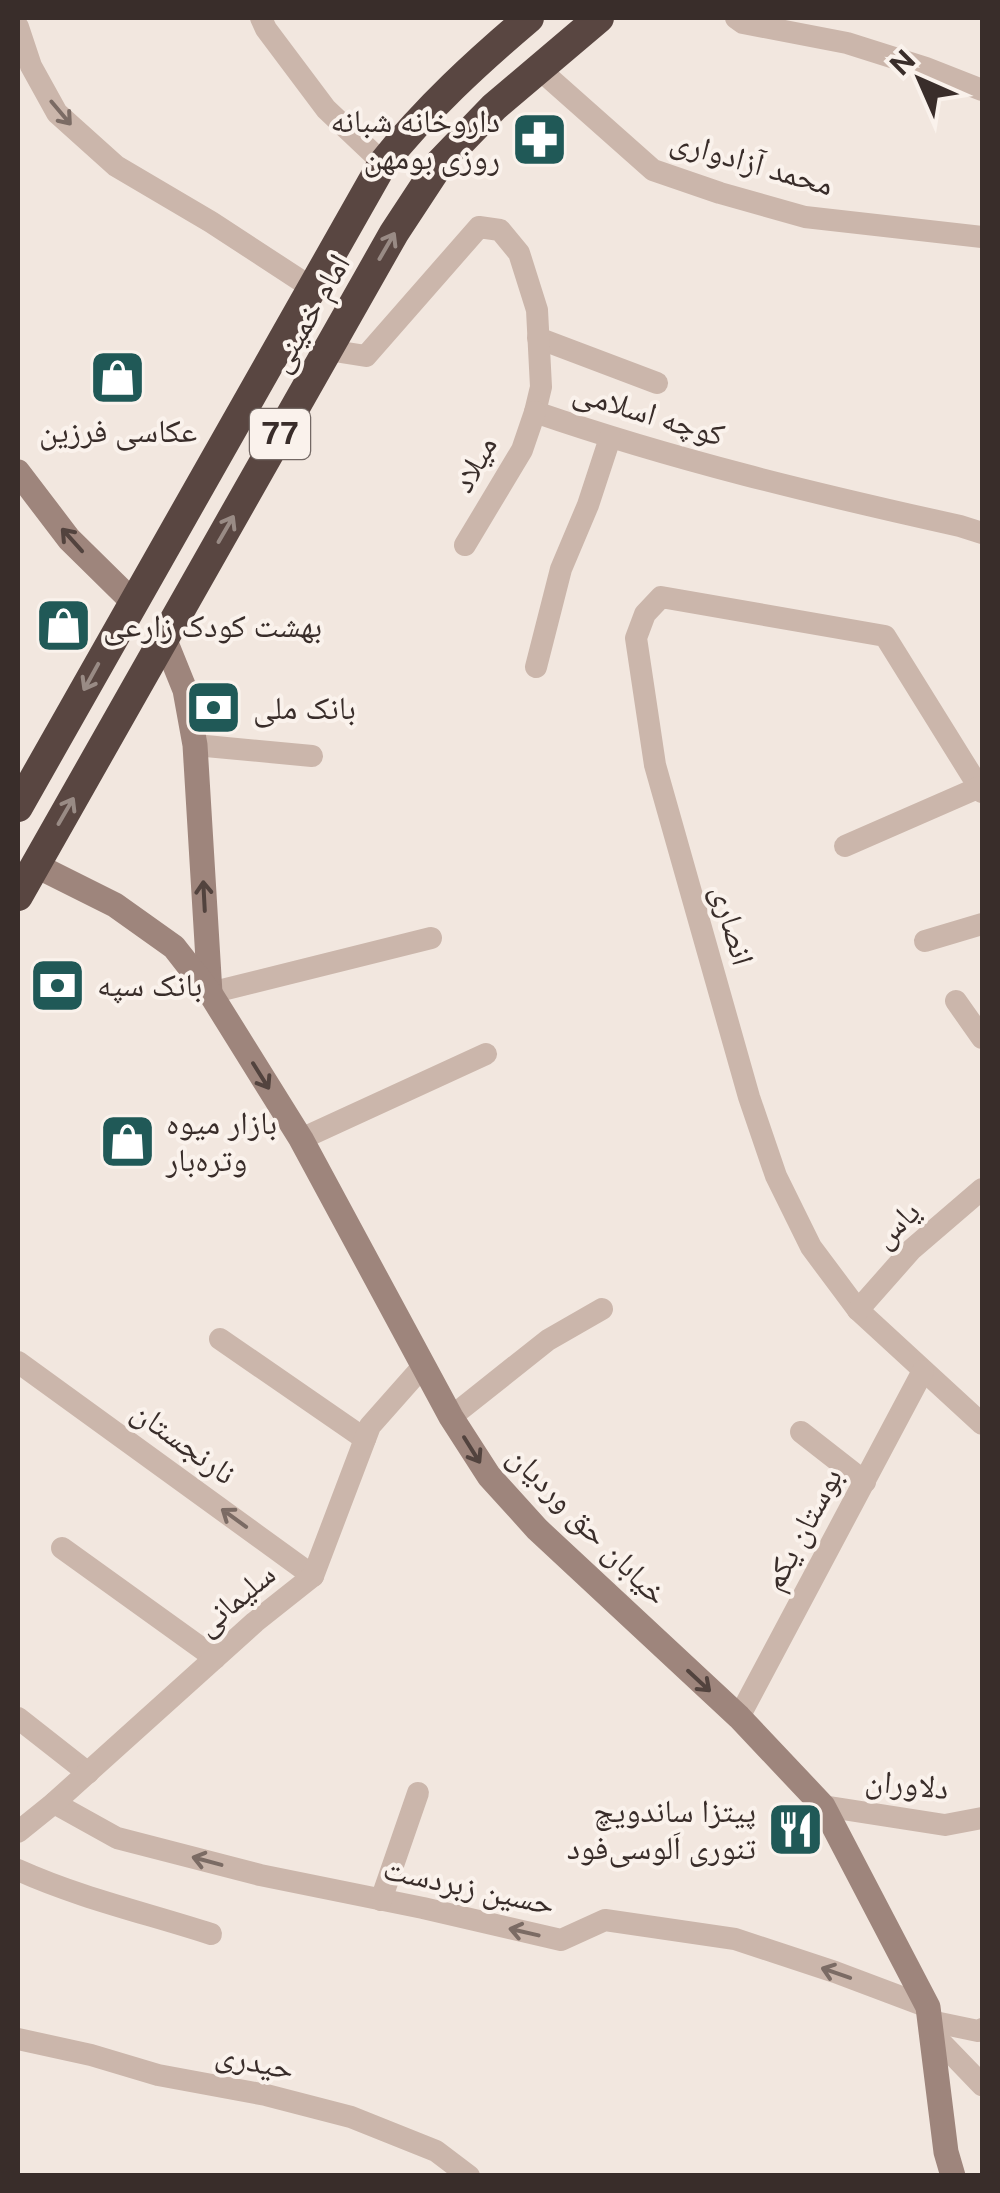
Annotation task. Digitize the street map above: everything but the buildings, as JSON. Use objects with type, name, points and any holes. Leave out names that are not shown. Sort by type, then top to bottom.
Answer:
[{"type":"highway","name":"امام خمینی","points":[[18,807],[383,163],[463,74],[529,18]]},
{"type":"highway","name":"امام خمینی","points":[[18,896],[394,233],[440,163],[494,106],[599,18]]},
{"type":"main road","points":[[18,472],[69,540],[133,602]]},
{"type":"main road","points":[[164,638],[185,690],[195,744],[210,993]]},
{"type":"main road","name":"خیابان حق وردیان","points":[[35,865],[116,905],[174,948],[210,993],[301,1140],[488,1476],[537,1529],[738,1717],[823,1806],[930,2020],[946,2152],[953,2176]]},
{"type":"street","points":[[261,18],[326,109],[383,163]]},
{"type":"street","points":[[736,18],[848,43],[982,90]]},
{"type":"street","points":[[18,27],[31,66],[57,113],[116,166],[312,288]]},
{"type":"street","name":"محمد آزادواری","points":[[538,68],[653,170],[806,217],[982,237]]},
{"type":"street","name":"کوچه اسلامی","points":[[328,350],[366,356],[479,227],[500,230],[519,252],[536,310],[541,388],[535,412],[610,438],[804,492],[982,533]]},
{"type":"street","points":[[538,338],[656,383]]},
{"type":"street","name":"میلاد","points":[[465,545],[522,450],[535,412]]},
{"type":"street","points":[[536,668],[561,568],[588,505],[610,438]]},
{"type":"street","name":"انصاری","points":[[981,789],[885,636],[662,596],[644,614],[636,638],[655,765],[696,918],[776,1176],[811,1247],[858,1310],[982,1424]]},
{"type":"street","points":[[195,744],[312,756]]},
{"type":"street","points":[[845,846],[981,789]]},
{"type":"street","points":[[924,941],[982,924]]},
{"type":"street","points":[[210,993],[432,938]]},
{"type":"street","points":[[956,1001],[982,1038]]},
{"type":"street","points":[[301,1140],[486,1054]]},
{"type":"street","name":"یاس","points":[[858,1310],[911,1250],[982,1190]]},
{"type":"street","points":[[452,1417],[548,1340],[602,1309]]},
{"type":"street","points":[[220,1339],[365,1439]]},
{"type":"street","name":"نارنجستان","points":[[18,1362],[313,1576]]},
{"type":"street","name":"سلیمانی","points":[[18,1832],[254,1622],[313,1576],[370,1426],[424,1365]]},
{"type":"street","name":"بوستان یکم","points":[[738,1717],[923,1371]]},
{"type":"street","points":[[800,1432],[864,1482]]},
{"type":"street","points":[[62,1548],[215,1658]]},
{"type":"street","points":[[18,1718],[88,1773]]},
{"type":"street","points":[[381,1900],[418,1793]]},
{"type":"street","name":"حسین زبردست","points":[[54,1803],[116,1838],[260,1875],[561,1940],[605,1920],[735,1939],[835,1972],[930,2020]]},
{"type":"street","name":"دلاوران","points":[[823,1806],[945,1825],[982,1818]]},
{"type":"street","points":[[18,1870],[62,1888],[211,1934]]},
{"type":"street","points":[[930,2020],[982,2029]]},
{"type":"street","points":[[930,2020],[982,2085]]},
{"type":"street","name":"حیدری","points":[[18,2038],[91,2054],[158,2075],[266,2095],[351,2117],[436,2151],[469,2176]]},
{"type":"place","name":"داروخانه شبانه روزی بومهن","points":[[539,139]]},
{"type":"place","name":"عکاسی فرزین","points":[[118,377]]},
{"type":"place","name":"بهشت کودک زارعی","points":[[64,626]]},
{"type":"place","name":"بانک ملی","points":[[214,708]]},
{"type":"place","name":"بانک سپه","points":[[58,985]]},
{"type":"place","name":"بازار میوه وتره‌بار","points":[[127,1141]]},
{"type":"place","name":"پیتزا ساندویچ تنوری اَلوسی‌‌فود","points":[[795,1829]]}]
